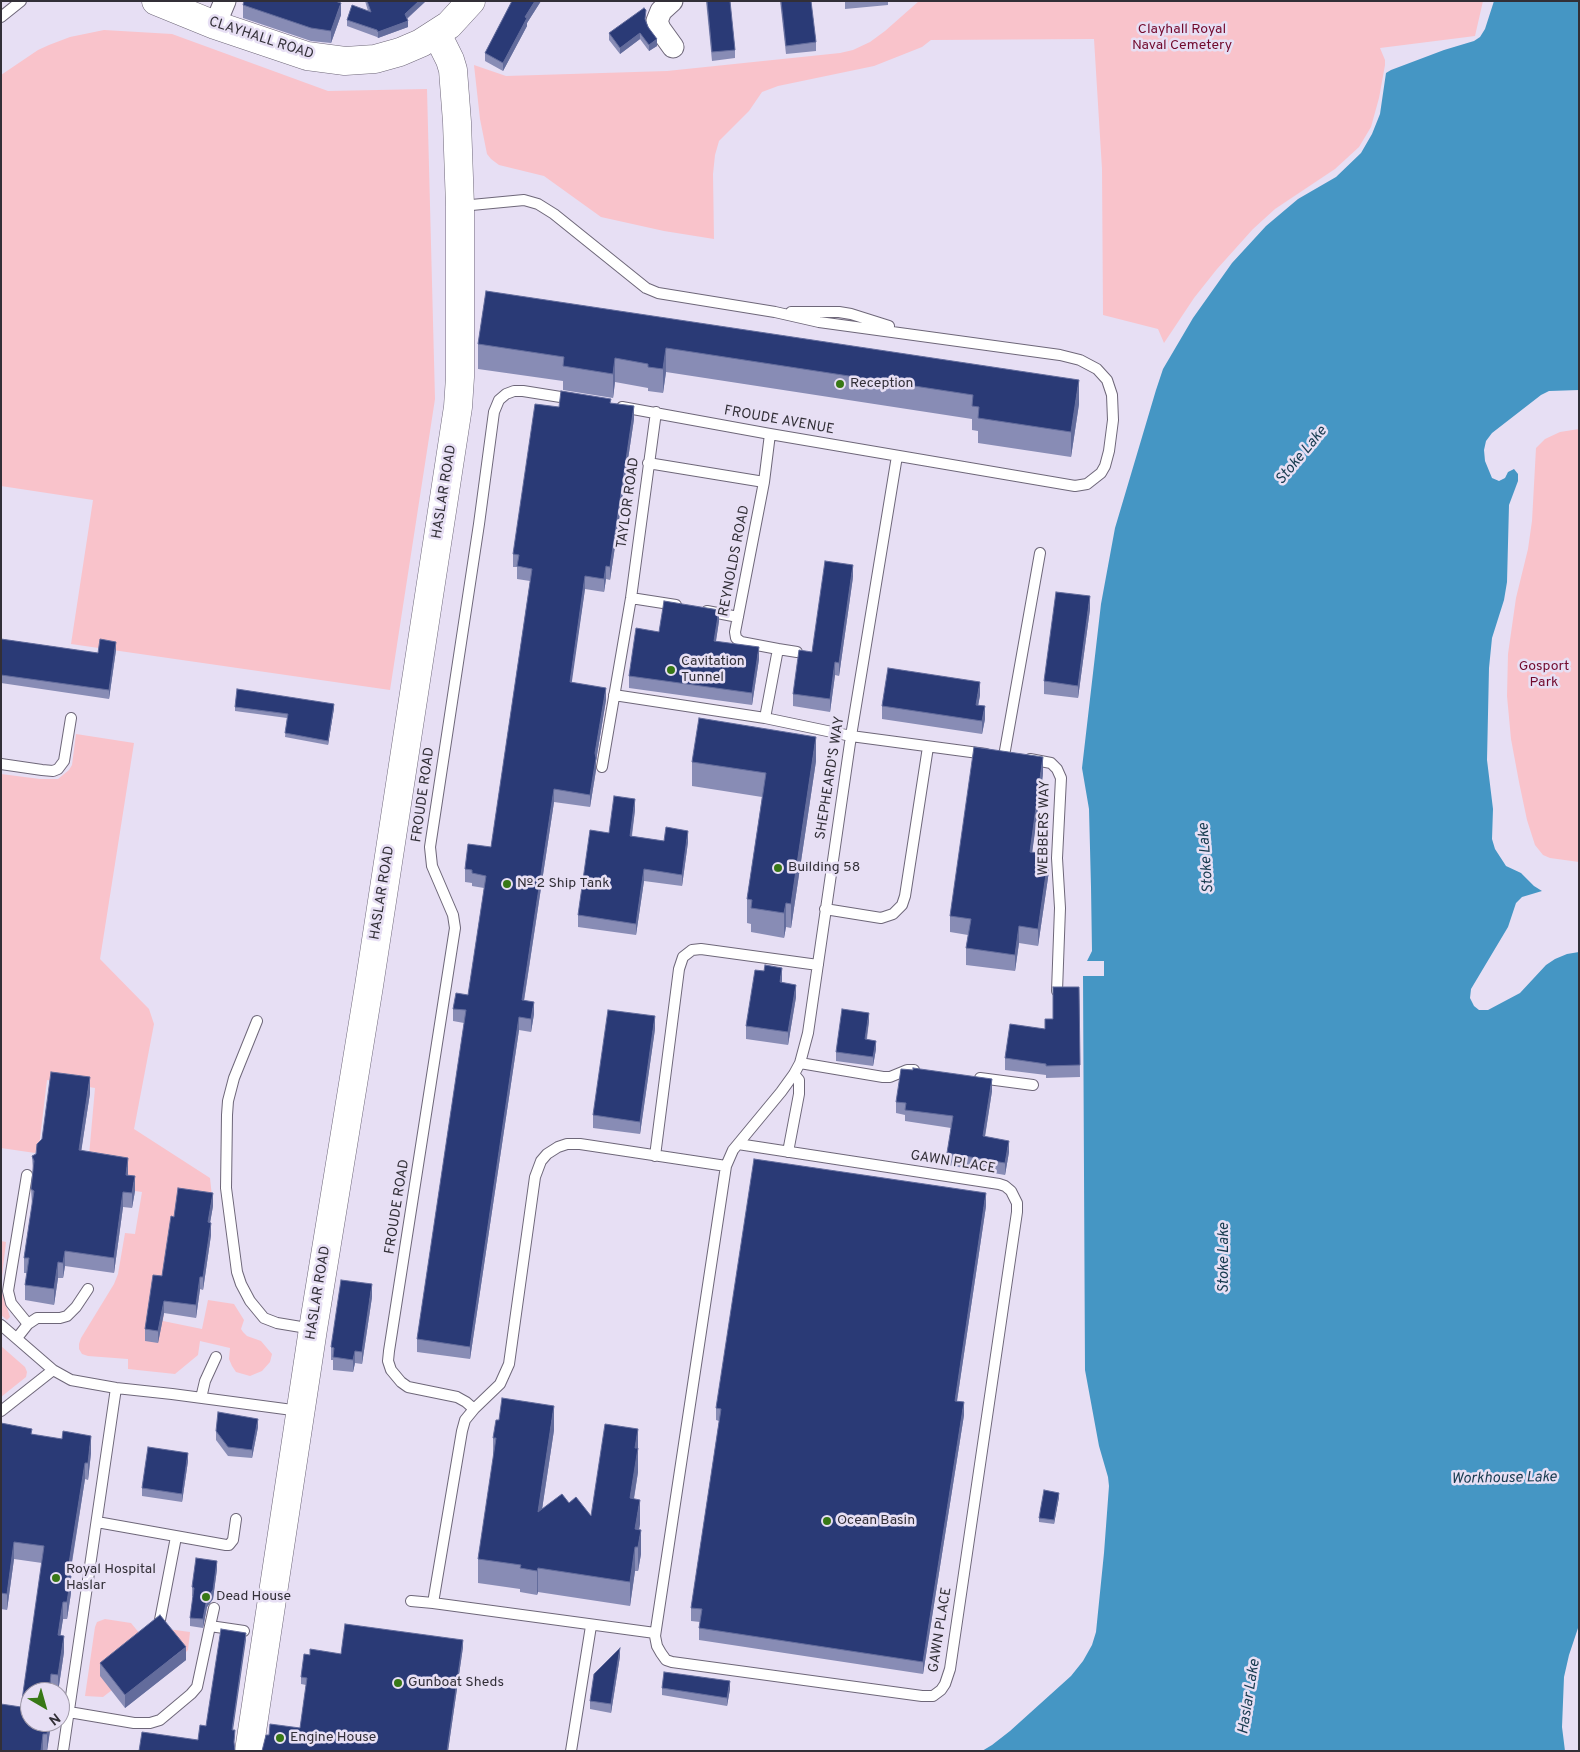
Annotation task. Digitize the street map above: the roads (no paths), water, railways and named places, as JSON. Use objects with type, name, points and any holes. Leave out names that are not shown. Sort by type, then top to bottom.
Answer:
[{"type":"street","name":"CLAYHALL ROAD","points":[[156,1],[220,13],[307,56],[345,61],[375,59],[394,54],[421,43],[454,21],[471,1]]},
{"type":"street","points":[[672,1],[661,11],[657,21],[660,29],[673,47]]},
{"type":"street","name":"HASLAR ROAD","points":[[249,1751],[300,1411],[369,986],[458,407],[460,377],[460,206],[454,75],[450,60],[437,34]]},
{"type":"lane","points":[[1,17],[21,1]]},
{"type":"lane","name":"FROUDE AVENUE","points":[[460,206],[531,201],[554,214],[653,292],[775,312],[828,311],[851,314],[916,334],[1060,354],[1089,364],[1101,372],[1107,380],[1110,389],[1113,409],[1111,441],[1106,460],[1100,473],[1090,482],[1079,486],[770,434],[656,412]]},
{"type":"lane","name":"FROUDE ROAD","points":[[474,1409],[457,1397],[427,1392],[405,1385],[391,1370],[388,1361],[454,938],[454,918],[432,866],[430,847],[494,412],[499,400],[506,394],[514,391],[580,400]]},
{"type":"lane","points":[[608,404],[656,412]]},
{"type":"lane","name":"TAYLOR ROAD","points":[[602,767],[630,598],[656,412]]},
{"type":"lane","name":"REYNOLDS ROAD","points":[[770,434],[764,482],[735,632],[738,640],[778,649]]},
{"type":"lane","name":"SHEPHEARD'S WAY","points":[[738,1144],[794,1074],[800,1063],[808,1033],[851,736],[897,456]]},
{"type":"lane","points":[[648,463],[764,482]]},
{"type":"lane","points":[[1013,757],[1040,553]]},
{"type":"lane","points":[[630,598],[738,617]]},
{"type":"lane","points":[[766,718],[778,649],[797,652]]},
{"type":"lane","name":"WEBBERS WAY","points":[[614,695],[766,718],[851,736],[1051,762],[1057,768],[1061,778],[1057,858],[1060,908],[1057,991]]},
{"type":"lane","points":[[1,764],[42,770],[54,771],[58,769],[64,761],[71,718]]},
{"type":"lane","points":[[825,909],[881,918],[893,914],[902,905],[928,747]]},
{"type":"lane","points":[[655,1156],[679,969],[683,957],[692,950],[701,949],[818,965]]},
{"type":"lane","points":[[258,1021],[234,1078],[228,1101],[226,1188],[237,1272],[246,1294],[264,1318],[277,1323],[313,1329]]},
{"type":"lane","points":[[800,1063],[884,1077],[890,1077],[907,1070],[921,1071]]},
{"type":"lane","points":[[788,1152],[799,1094],[799,1080],[794,1074]]},
{"type":"lane","points":[[968,1077],[1033,1085]]},
{"type":"lane","points":[[433,1603],[465,1420],[500,1384],[509,1364],[535,1177],[541,1161],[552,1150],[568,1144],[580,1144],[726,1166]]},
{"type":"lane","name":"GAWN PLACE","points":[[738,1144],[788,1152],[998,1184],[1005,1186],[1011,1191],[1017,1203],[949,1675],[941,1690],[936,1694],[926,1697],[674,1662],[666,1660],[657,1646],[655,1633],[726,1166],[729,1156],[738,1144]]},
{"type":"lane","points":[[27,1175],[8,1291],[11,1304],[28,1324]]},
{"type":"lane","points":[[17,1338],[28,1324],[37,1318],[60,1318],[67,1316],[76,1307],[88,1288]]},
{"type":"lane","points":[[1,1325],[53,1370],[71,1380],[116,1388],[300,1411]]},
{"type":"lane","points":[[201,1398],[204,1381],[216,1357]]},
{"type":"lane","points":[[1,1411],[53,1370]]},
{"type":"lane","points":[[70,1705],[116,1388]]},
{"type":"lane","points":[[97,1522],[223,1545],[229,1544],[233,1540],[236,1518]]},
{"type":"lane","points":[[160,1620],[176,1537]]},
{"type":"lane","points":[[411,1601],[655,1633]]},
{"type":"lane","points":[[70,1712],[134,1723],[150,1723],[160,1720],[197,1687],[214,1608]]},
{"type":"lane","points":[[210,1626],[244,1631]]},
{"type":"lane","points":[[571,1751],[592,1626]]},
{"type":"lane","points":[[63,1751],[66,1732]]},
{"type":"water","points":[[1494,1],[1579,1],[1579,390],[1549,391],[1541,395],[1492,433],[1486,441],[1484,450],[1485,461],[1492,478],[1499,481],[1514,469],[1518,474],[1518,481],[1509,505],[1507,582],[1504,600],[1492,638],[1489,668],[1487,760],[1493,809],[1492,839],[1495,849],[1506,866],[1521,873],[1542,891],[1522,897],[1516,903],[1508,927],[1471,989],[1470,998],[1474,1006],[1479,1010],[1488,1010],[1520,993],[1546,965],[1555,959],[1579,952],[1579,1625],[1564,1677],[1562,1727],[1565,1751],[982,1751],[1010,1731],[1071,1676],[1083,1661],[1092,1645],[1096,1632],[1109,1486],[1099,1446],[1085,1370],[1083,976],[1104,976],[1104,961],[1087,961],[1092,951],[1089,809],[1082,768],[1101,604],[1115,528],[1163,369],[1193,318],[1232,263],[1266,226],[1298,199],[1336,177],[1361,153],[1372,134],[1380,114],[1386,73],[1444,50],[1474,41],[1480,37],[1485,29]]},
{"type":"place","name":"Reception","points":[[840,384]]},
{"type":"place","name":"Cavitation Tunnel","points":[[671,670]]},
{"type":"place","name":"Building 58","points":[[778,868]]},
{"type":"place","name":"№ 2 Ship Tank","points":[[507,884]]},
{"type":"place","name":"Ocean Basin","points":[[827,1521]]},
{"type":"place","name":"Royal Hospital Haslar","points":[[56,1578]]},
{"type":"place","name":"Dead House","points":[[206,1597]]},
{"type":"place","name":"Gunboat Sheds","points":[[398,1683]]},
{"type":"place","name":"Engine House","points":[[280,1738]]},
{"type":"park label","name":"Clayhall Royal Naval Cemetery","points":[[1182,38]]},
{"type":"park label","name":"Gosport Park","points":[[1544,676]]},
{"type":"water label","name":"Stoke Lake","points":[[1302,456]]},
{"type":"water label","name":"Stoke Lake","points":[[1207,858]]},
{"type":"water label","name":"Stoke Lake","points":[[1225,1258]]},
{"type":"water label","name":"Workhouse Lake","points":[[1504,1479]]},
{"type":"water label","name":"Haslar Lake","points":[[1250,1697]]}]
